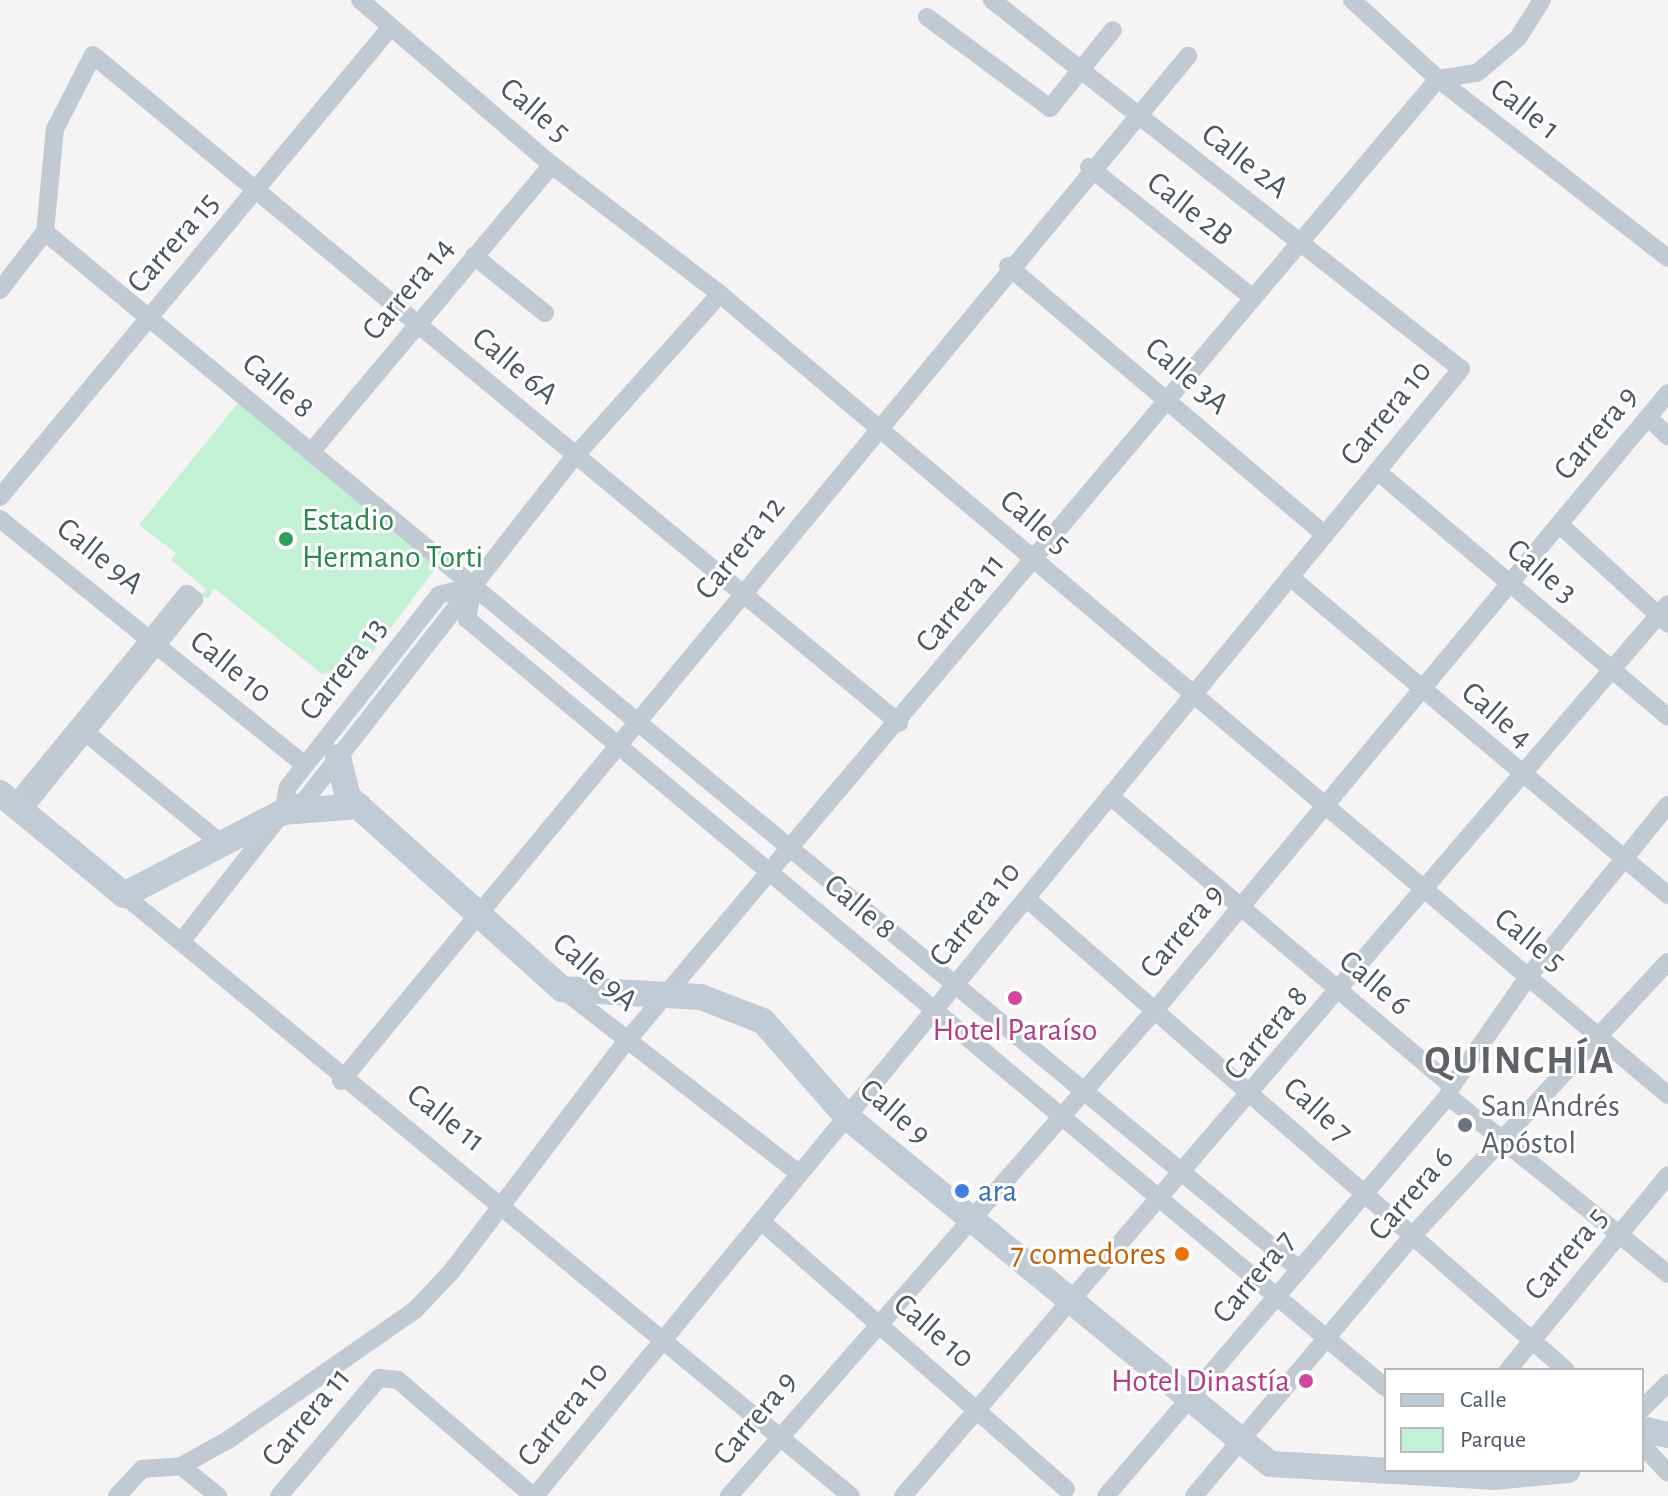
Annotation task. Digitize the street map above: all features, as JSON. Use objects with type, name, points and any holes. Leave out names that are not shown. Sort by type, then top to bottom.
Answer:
[{"type":"street","name":"Calle 5","points":[[360,0],[552,165],[720,294],[1424,892],[1668,1095]]},
{"type":"street","name":"Calle 2A","points":[[992,0],[1461,369]]},
{"type":"street","name":"Calle 1","points":[[1352,0],[1438,79],[1668,258]]},
{"type":"street","points":[[1438,79],[1477,73],[1518,38],[1542,0]]},
{"type":"street","points":[[927,17],[1050,108],[1113,30]]},
{"type":"street","name":"Carrera 15","points":[[0,497],[148,317],[258,191],[390,28]]},
{"type":"street","name":"Calle 6A","points":[[45,232],[55,129],[93,55],[899,723]]},
{"type":"street","name":"Carrera 12","points":[[341,1081],[1089,167],[1188,56]]},
{"type":"street","name":"Carrera 11","points":[[181,1466],[415,1310],[502,1204],[625,1043],[672,993],[1438,79]]},
{"type":"street","name":"Carrera 14","points":[[311,452],[552,165]]},
{"type":"street","name":"Calle 2B","points":[[1089,167],[1253,298]]},
{"type":"street","points":[[0,290],[45,232]]},
{"type":"street","name":"Calle 8","points":[[45,232],[790,852],[955,984],[1299,1269]]},
{"type":"street","points":[[474,256],[545,313]]},
{"type":"street","name":"Calle 3A","points":[[1008,266],[1325,535]]},
{"type":"street","name":"Carrera 13","points":[[181,942],[283,812],[305,800],[576,455],[720,294]]},
{"type":"street","name":"Carrera 10","points":[[534,1496],[1461,369]]},
{"type":"street","name":"Carrera 9","points":[[729,1496],[781,1432],[1156,1009],[1668,393]]},
{"type":"street","points":[[1648,417],[1668,436]]},
{"type":"street","name":"Calle 3","points":[[1377,471],[1668,717]]},
{"type":"street","name":"Calle 9A","points":[[0,519],[153,643]]},
{"type":"street","points":[[1559,524],[1665,614]]},
{"type":"street","name":"Calle 4","points":[[1290,577],[1522,777],[1668,895]]},
{"type":"street","name":"Calle 8","points":[[473,586],[467,619],[615,747],[773,873],[1384,1386]]},
{"type":"street","name":"Carrera 13","points":[[283,812],[288,787],[439,595],[473,586]]},
{"type":"street","points":[[12,803],[83,730],[153,643],[194,599]]},
{"type":"street","name":"Carrera 8","points":[[903,1496],[1163,1200],[1613,670],[1665,614]]},
{"type":"street","name":"Calle 10","points":[[153,643],[305,765]]},
{"type":"street","points":[[83,730],[222,844]]},
{"type":"street","name":"Calle 9A","points":[[338,757],[340,785],[478,914],[625,1043],[800,1174]]},
{"type":"street","name":"Calle 6","points":[[1110,796],[1502,1136],[1624,1233],[1668,1274]]},
{"type":"street","name":"Calle 11","points":[[12,803],[181,942],[341,1081],[502,1204],[666,1337],[781,1432],[851,1496]]},
{"type":"street","name":"Carrera 7","points":[[1106,1496],[1299,1269],[1367,1194],[1450,1091],[1528,977],[1668,805]]},
{"type":"street","points":[[124,895],[283,812],[359,806]]},
{"type":"street","name":"Calle 7","points":[[1026,898],[1254,1094],[1564,1368]]},
{"type":"street","name":"Carrera 6","points":[[1194,1496],[1414,1234],[1502,1136],[1600,1038],[1668,962]]},
{"type":"street","name":"Calle 9","points":[[562,989],[672,993],[736,1005],[763,1021],[847,1117],[968,1220],[1194,1396],[1270,1464],[1384,1469]]},
{"type":"street","name":"Carrera 5","points":[[1510,1368],[1624,1233],[1668,1175]]},
{"type":"street","name":"Calle 10","points":[[761,1221],[1066,1489]]},
{"type":"street","name":"Carrera 11","points":[[279,1496],[379,1378],[398,1380],[534,1496]]},
{"type":"street","points":[[1644,1407],[1668,1383]]},
{"type":"street","points":[[1644,1429],[1668,1435]]},
{"type":"street","points":[[1644,1447],[1668,1473]]},
{"type":"street","points":[[117,1496],[142,1469],[181,1466],[218,1496]]},
{"type":"street","name":"Calle 9","points":[[1444,1472],[1528,1472]]},
{"type":"green space","name":"Estadio Hermano Torti","points":[[239,402],[441,561],[365,662],[322,674],[214,588],[208,599],[202,594],[206,589],[171,560],[176,553],[139,525]]},
{"type":"place","name":"Estadio Hermano Torti","points":[[286,539]]},
{"type":"place","name":"Hotel Paraíso","points":[[1015,998]]},
{"type":"place","name":"San Andrés Apóstol","points":[[1465,1125]]},
{"type":"place","name":"ara","points":[[962,1191]]},
{"type":"place","name":"7 comedores","points":[[1182,1254]]},
{"type":"place","name":"Hotel Dinastía","points":[[1306,1381]]},
{"type":"district","name":"QUINCHÍA","points":[[1520,1061]]}]
